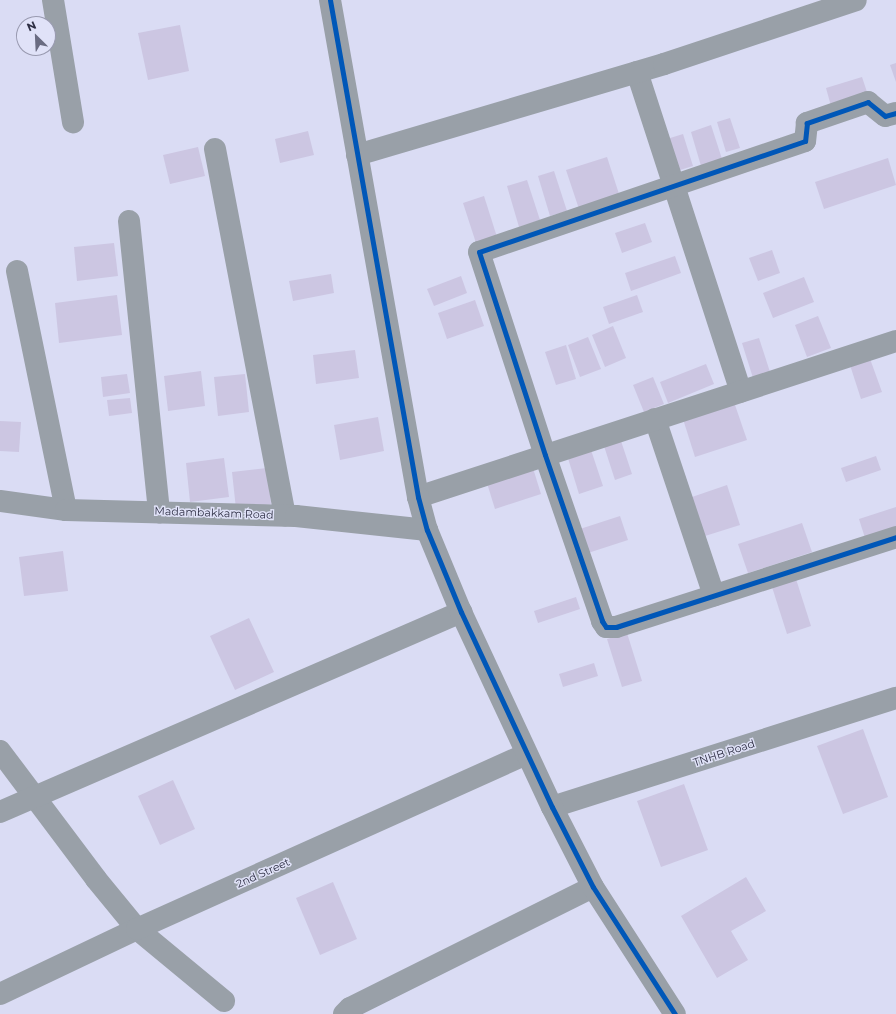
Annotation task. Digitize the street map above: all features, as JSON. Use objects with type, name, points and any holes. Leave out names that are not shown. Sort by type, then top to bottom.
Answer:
[{"type":"street","points":[[53,0],[73,122]]},
{"type":"street","points":[[330,0],[418,497],[427,530],[461,612],[552,807],[593,887],[675,1014]]},
{"type":"street","points":[[357,155],[637,72],[856,0]]},
{"type":"street","points":[[637,72],[741,392]]},
{"type":"street","points":[[896,112],[885,116],[868,102],[807,123],[805,141],[675,187],[479,252],[545,455],[604,625],[616,627],[896,537]]},
{"type":"street","points":[[215,149],[286,515]]},
{"type":"street","points":[[129,222],[159,512]]},
{"type":"street","points":[[17,271],[66,510]]},
{"type":"street","points":[[418,497],[896,341]]},
{"type":"street","points":[[655,420],[714,596]]},
{"type":"street","name":"Madambakkam Road","points":[[0,501],[66,510],[286,515],[427,530]]},
{"type":"street","points":[[0,812],[461,612]]},
{"type":"street","name":"TNHB Road","points":[[552,807],[896,698]]},
{"type":"street","points":[[0,751],[96,879],[137,929],[224,1001]]},
{"type":"street","name":"2nd Street","points":[[0,994],[137,929],[527,754]]},
{"type":"street","points":[[344,1014],[350,1008],[593,887]]},
{"type":"building","points":[[180,25],[189,71],[148,80],[138,33]]},
{"type":"building","points":[[896,63],[896,82],[890,65]]},
{"type":"building","points":[[862,77],[868,95],[831,106],[826,88]]},
{"type":"building","points":[[730,118],[740,148],[726,152],[717,122]]},
{"type":"building","points":[[711,125],[722,159],[701,166],[691,132]]},
{"type":"building","points":[[308,131],[314,155],[280,163],[275,139]]},
{"type":"building","points":[[683,134],[693,166],[677,171],[667,139]]},
{"type":"building","points":[[198,147],[205,176],[170,184],[163,155]]},
{"type":"building","points":[[607,157],[620,197],[579,209],[566,170]]},
{"type":"building","points":[[888,158],[896,185],[824,209],[815,182]]},
{"type":"building","points":[[554,171],[567,211],[550,216],[538,176]]},
{"type":"building","points":[[527,180],[540,220],[519,227],[507,186]]},
{"type":"building","points":[[484,196],[497,237],[476,243],[463,203]]},
{"type":"building","points":[[645,223],[652,242],[622,253],[615,233]]},
{"type":"building","points":[[114,243],[118,276],[77,281],[74,247]]},
{"type":"building","points":[[772,250],[780,273],[758,281],[749,258]]},
{"type":"building","points":[[675,256],[681,273],[631,291],[625,273]]},
{"type":"building","points":[[331,274],[334,293],[293,301],[289,281]]},
{"type":"building","points":[[461,276],[467,293],[434,306],[427,289]]},
{"type":"building","points":[[804,277],[814,302],[773,318],[763,293]]},
{"type":"building","points":[[117,295],[122,335],[59,343],[55,303]]},
{"type":"building","points":[[637,295],[643,312],[609,324],[603,307]]},
{"type":"building","points":[[475,300],[484,326],[447,339],[438,313]]},
{"type":"building","points":[[818,316],[831,348],[807,357],[795,325]]},
{"type":"building","points":[[613,326],[626,358],[605,367],[592,335]]},
{"type":"building","points":[[588,337],[601,369],[580,377],[568,345]]},
{"type":"building","points":[[759,338],[770,372],[753,378],[742,343]]},
{"type":"building","points":[[566,345],[576,379],[556,385],[545,352]]},
{"type":"building","points":[[355,350],[359,378],[316,384],[313,355]]},
{"type":"building","points":[[869,356],[882,392],[861,399],[849,362]]},
{"type":"building","points":[[706,364],[714,384],[668,403],[660,382]]},
{"type":"building","points":[[201,371],[205,406],[168,411],[164,376]]},
{"type":"building","points":[[127,374],[130,393],[103,397],[101,377]]},
{"type":"building","points":[[245,374],[249,412],[218,416],[214,377]]},
{"type":"building","points":[[653,377],[664,404],[644,412],[633,385]]},
{"type":"building","points":[[130,398],[132,413],[109,416],[107,400]]},
{"type":"building","points":[[734,402],[747,440],[695,457],[683,419]]},
{"type":"building","points":[[378,417],[384,451],[340,460],[334,425]]},
{"type":"building","points":[[0,421],[21,422],[19,452],[0,451]]},
{"type":"building","points":[[620,438],[632,474],[615,480],[603,443]]},
{"type":"building","points":[[590,447],[603,486],[579,494],[567,455]]},
{"type":"building","points":[[876,456],[881,470],[846,482],[841,468]]},
{"type":"building","points":[[224,458],[229,497],[190,502],[186,463]]},
{"type":"building","points":[[532,465],[541,494],[495,509],[486,480]]},
{"type":"building","points":[[267,468],[271,504],[236,509],[232,472]]},
{"type":"building","points":[[727,485],[740,525],[705,536],[692,497]]},
{"type":"building","points":[[896,507],[896,528],[865,538],[859,519]]},
{"type":"building","points":[[620,516],[628,540],[588,553],[580,529]]},
{"type":"building","points":[[802,523],[812,552],[748,573],[738,544]]},
{"type":"building","points":[[63,551],[68,591],[24,596],[19,557]]},
{"type":"building","points":[[796,579],[811,626],[787,634],[772,587]]},
{"type":"building","points":[[576,597],[580,609],[538,623],[534,611]]},
{"type":"building","points":[[249,618],[274,672],[235,690],[210,636]]},
{"type":"building","points":[[627,633],[642,681],[622,687],[607,639]]},
{"type":"building","points":[[594,663],[598,676],[563,687],[559,674]]},
{"type":"building","points":[[863,729],[888,797],[843,814],[817,746]]},
{"type":"building","points":[[173,780],[195,829],[160,845],[138,796]]},
{"type":"building","points":[[684,784],[708,850],[661,867],[637,801]]},
{"type":"building","points":[[746,877],[766,911],[731,931],[748,960],[717,978],[681,916]]},
{"type":"building","points":[[333,882],[357,939],[320,955],[296,898]]},
{"type":"cycle path","points":[[330,0],[418,497],[427,530],[461,612],[552,807],[593,887],[675,1014]]},
{"type":"cycle path","points":[[896,113],[885,116],[868,102],[807,123],[805,141],[479,252],[545,455],[602,621],[606,627],[616,627],[896,537]]}]
